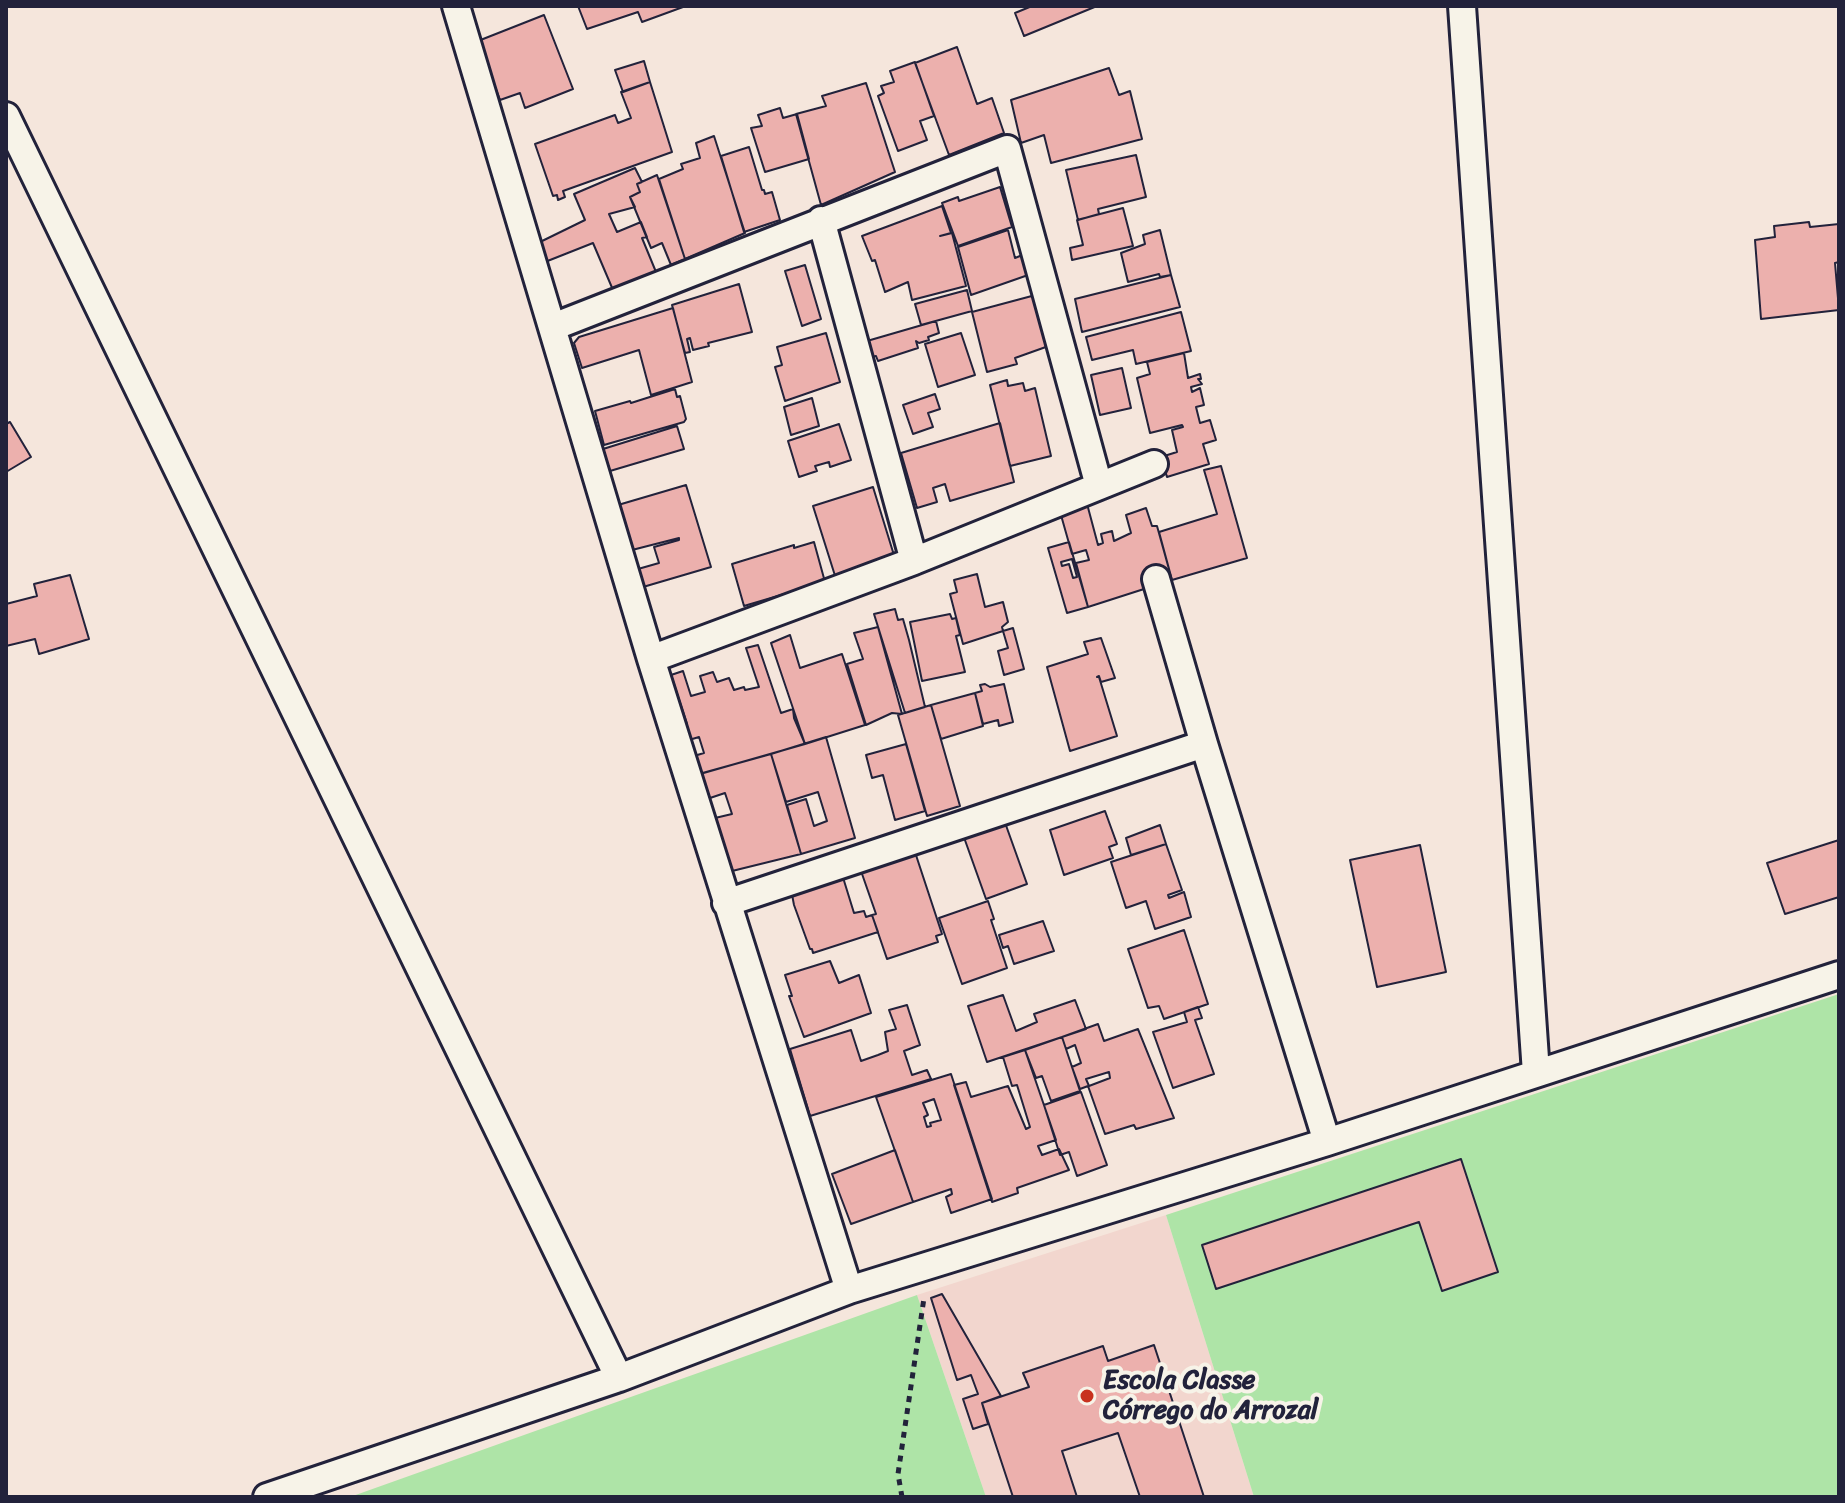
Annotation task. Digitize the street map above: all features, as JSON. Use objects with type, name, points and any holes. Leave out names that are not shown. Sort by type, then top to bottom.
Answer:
[{"type":"street","points":[[456,6],[651,659],[849,1290]]},
{"type":"street","points":[[1462,6],[1536,1073]]},
{"type":"street","points":[[6,116],[619,1378]]},
{"type":"street","points":[[553,327],[1007,149],[1099,486]]},
{"type":"street","points":[[821,220],[914,561]]},
{"type":"street","points":[[651,659],[914,561],[1154,464]]},
{"type":"street","points":[[1156,579],[1327,1142]]},
{"type":"street","points":[[726,903],[1204,744]]},
{"type":"street","points":[[267,1497],[619,1378],[849,1290],[1327,1142],[1839,975]]},
{"type":"path","points":[[902,1497],[898,1474],[929,1265]]},
{"type":"shaded area","name":"Escola Classe Córrego do Arrozal","points":[[1166,1215],[1254,1497],[986,1497],[917,1295]]},
{"type":"green space","points":[[1839,994],[1839,1497],[1254,1497],[1166,1215]]},
{"type":"green space","points":[[917,1295],[986,1497],[350,1497]]},
{"type":"building","points":[[578,6],[683,7],[642,22],[638,12],[587,29]]},
{"type":"building","points":[[1032,6],[1097,6],[1024,36],[1015,13]]},
{"type":"building","points":[[544,15],[573,89],[525,108],[520,93],[500,100],[478,41]]},
{"type":"building","points":[[957,47],[977,104],[992,98],[1004,133],[949,155],[915,63]]},
{"type":"building","points":[[644,61],[650,82],[623,92],[615,70]]},
{"type":"building","points":[[915,62],[934,116],[920,121],[927,140],[898,151],[878,96],[884,93],[881,86],[894,82],[890,71]]},
{"type":"building","points":[[1109,68],[1119,95],[1130,91],[1142,139],[1051,163],[1044,135],[1021,143],[1011,100]]},
{"type":"building","points":[[650,82],[672,152],[563,191],[565,197],[558,200],[557,195],[553,196],[535,144],[615,115],[618,123],[631,118],[621,92]]},
{"type":"building","points":[[866,83],[895,172],[821,205],[796,114],[826,106],[822,96]]},
{"type":"building","points":[[780,108],[783,118],[797,114],[809,159],[765,172],[751,128],[762,126],[758,115]]},
{"type":"building","points":[[714,136],[745,233],[685,259],[659,179],[683,169],[681,164],[700,158],[696,143]]},
{"type":"building","points":[[749,147],[762,190],[765,194],[772,192],[780,220],[744,232],[721,156]]},
{"type":"building","points":[[1136,155],[1146,197],[1098,209],[1099,214],[1078,220],[1066,170]]},
{"type":"building","points":[[635,168],[642,182],[637,184],[640,192],[630,197],[635,207],[609,214],[617,232],[641,222],[647,237],[642,238],[656,272],[613,290],[593,243],[545,262],[538,243],[585,220],[574,194]]},
{"type":"building","points":[[657,175],[685,259],[671,265],[662,243],[651,248],[630,197],[640,192],[637,184]]},
{"type":"building","points":[[1000,187],[1012,227],[958,246],[942,203],[958,197],[959,201]]},
{"type":"building","points":[[942,206],[951,233],[940,236],[952,233],[966,286],[912,300],[908,282],[885,292],[875,260],[872,261],[862,236]]},
{"type":"building","points":[[1123,208],[1133,246],[1072,260],[1070,248],[1083,245],[1077,220]]},
{"type":"building","points":[[1809,222],[1810,227],[1839,224],[1839,262],[1835,263],[1839,310],[1761,319],[1755,240],[1775,237],[1774,226]]},
{"type":"building","points":[[1008,230],[1015,258],[1025,254],[1031,274],[971,295],[958,247]]},
{"type":"building","points":[[1160,230],[1171,275],[1160,277],[1159,274],[1128,282],[1121,253],[1145,244],[1143,235]]},
{"type":"building","points":[[805,265],[821,319],[802,326],[785,271]]},
{"type":"building","points":[[1171,275],[1180,307],[1082,332],[1075,299]]},
{"type":"building","points":[[739,284],[752,332],[693,350],[690,338],[687,339],[690,352],[685,353],[672,305]]},
{"type":"building","points":[[967,290],[972,311],[921,325],[915,304]]},
{"type":"building","points":[[1043,293],[1057,343],[1015,358],[1017,364],[987,372],[972,312]]},
{"type":"building","points":[[673,308],[692,382],[651,395],[639,350],[582,368],[574,343],[579,337]]},
{"type":"building","points":[[1181,312],[1191,351],[1136,364],[1133,350],[1092,360],[1086,337]]},
{"type":"building","points":[[936,321],[939,333],[928,337],[929,340],[916,341],[918,348],[878,361],[876,356],[870,357],[867,341]]},
{"type":"building","points":[[826,333],[840,382],[785,401],[775,367],[782,365],[777,347]]},
{"type":"building","points":[[961,333],[975,375],[938,387],[925,344]]},
{"type":"building","points":[[1184,353],[1188,378],[1200,374],[1201,379],[1198,379],[1202,384],[1191,387],[1192,392],[1200,388],[1204,405],[1196,407],[1200,423],[1210,420],[1216,440],[1203,444],[1209,464],[1167,477],[1161,457],[1177,452],[1172,430],[1183,427],[1150,433],[1137,378],[1150,374],[1147,362]]},
{"type":"building","points":[[1122,368],[1131,408],[1100,415],[1091,375]]},
{"type":"building","points":[[1007,380],[1008,386],[1023,383],[1025,391],[1035,388],[1051,456],[1010,466],[990,385]]},
{"type":"building","points":[[675,389],[677,397],[680,396],[686,419],[684,422],[604,445],[595,411]]},
{"type":"building","points":[[935,394],[940,409],[928,413],[933,427],[913,434],[903,405]]},
{"type":"building","points":[[812,398],[819,426],[791,435],[784,407]]},
{"type":"building","points":[[10,422],[31,457],[6,472],[6,424]]},
{"type":"building","points":[[1000,423],[1014,482],[950,501],[945,484],[933,488],[937,502],[917,508],[901,453]]},
{"type":"building","points":[[839,424],[851,460],[830,467],[829,462],[815,466],[817,471],[799,477],[788,441]]},
{"type":"building","points":[[677,426],[684,449],[610,471],[603,449]]},
{"type":"building","points":[[1221,466],[1247,558],[1172,580],[1159,532],[1217,514],[1204,470]]},
{"type":"building","points":[[686,485],[711,567],[643,587],[638,569],[659,563],[654,547],[679,538],[632,550],[618,505]]},
{"type":"building","points":[[873,487],[897,565],[837,582],[813,506]]},
{"type":"building","points":[[1086,500],[1098,545],[1103,543],[1101,534],[1112,531],[1114,541],[1131,533],[1126,515],[1146,508],[1152,526],[1157,526],[1172,580],[1088,607],[1076,563],[1089,560],[1086,550],[1072,554],[1059,508]]},
{"type":"building","points":[[814,542],[825,582],[744,606],[732,564]]},
{"type":"building","points":[[1069,542],[1088,607],[1067,613],[1048,548]],"holes":[[[1072,559],[1077,577],[1073,578],[1069,564],[1062,566],[1061,562]]]},
{"type":"building","points":[[977,574],[985,607],[1003,602],[1008,622],[1002,627],[1003,631],[963,644],[950,594],[957,592],[954,580]]},
{"type":"building","points":[[70,575],[89,639],[39,654],[35,639],[6,646],[6,604],[37,596],[34,584]]},
{"type":"building","points":[[895,609],[898,620],[903,619],[925,707],[905,713],[874,614]]},
{"type":"building","points":[[950,614],[952,619],[956,618],[960,635],[956,636],[965,672],[922,681],[910,622]]},
{"type":"building","points":[[878,627],[902,714],[892,713],[866,725],[847,664],[863,659],[854,633]]},
{"type":"building","points":[[1013,628],[1024,669],[1004,675],[998,651],[1008,648],[1003,631]]},
{"type":"building","points":[[790,635],[800,668],[842,654],[865,725],[805,744],[771,643]]},
{"type":"building","points":[[1101,638],[1115,678],[1101,682],[1097,677],[1117,736],[1070,751],[1047,667],[1088,654],[1084,642]]},
{"type":"building","points":[[758,645],[781,713],[793,709],[805,744],[700,774],[694,756],[704,753],[699,737],[689,740],[671,675],[683,671],[691,696],[705,692],[700,676],[713,672],[717,682],[729,678],[734,690],[759,687],[746,648]]},
{"type":"building","points":[[1004,684],[1013,722],[999,726],[998,720],[983,724],[975,693],[982,691],[980,685],[990,687]]},
{"type":"building","points":[[975,693],[983,726],[941,739],[931,705]]},
{"type":"building","points":[[931,705],[960,806],[927,816],[898,715]]},
{"type":"building","points":[[826,737],[855,838],[801,854],[787,805],[806,799],[814,826],[827,821],[818,792],[786,802],[771,754]]},
{"type":"building","points":[[906,744],[925,811],[895,820],[883,775],[872,778],[866,755]]},
{"type":"building","points":[[771,754],[801,854],[728,872],[715,818],[732,814],[725,793],[707,799],[699,774]]},
{"type":"building","points":[[1105,811],[1117,844],[1109,847],[1113,858],[1064,875],[1050,830]]},
{"type":"building","points":[[1003,817],[1027,884],[986,899],[961,829]]},
{"type":"building","points":[[1160,825],[1166,844],[1131,855],[1126,838]]},
{"type":"building","points":[[1839,840],[1839,897],[1785,914],[1767,863]]},
{"type":"building","points":[[912,843],[942,934],[936,936],[938,942],[887,959],[861,871]]},
{"type":"building","points":[[1166,844],[1182,890],[1168,895],[1169,898],[1184,892],[1191,917],[1155,929],[1146,901],[1126,908],[1111,862]]},
{"type":"building","points":[[1420,845],[1446,972],[1377,987],[1350,860]]},
{"type":"building","points":[[841,871],[854,913],[864,911],[866,917],[872,915],[878,932],[813,953],[794,905],[790,884]]},
{"type":"building","points":[[988,901],[1007,968],[962,984],[939,918]]},
{"type":"building","points":[[1043,921],[1054,951],[1014,964],[1008,946],[1003,948],[999,935]]},
{"type":"building","points":[[1184,930],[1208,1004],[1164,1019],[1159,1006],[1148,1008],[1128,949]]},
{"type":"building","points":[[830,961],[839,983],[859,975],[871,1013],[804,1037],[785,975]]},
{"type":"building","points":[[1003,995],[1016,1031],[1037,1022],[1034,1014],[1075,1000],[1086,1029],[987,1062],[968,1006]]},
{"type":"building","points":[[907,1005],[920,1045],[904,1051],[912,1075],[927,1070],[931,1079],[810,1116],[790,1049],[851,1030],[861,1061],[878,1055],[888,1051],[885,1032],[896,1029],[889,1010]]},
{"type":"building","points":[[1198,1007],[1202,1018],[1195,1020],[1214,1074],[1173,1088],[1153,1032],[1187,1022],[1184,1012]]},
{"type":"building","points":[[1098,1024],[1104,1041],[1138,1029],[1174,1118],[1105,1134],[1088,1086],[1080,1089],[1072,1067],[1081,1063],[1075,1045],[1066,1049],[1062,1037]],"holes":[[[1109,1072],[1110,1078],[1089,1086],[1086,1079]]]},
{"type":"building","points":[[1062,1037],[1080,1091],[1051,1101],[1042,1076],[1036,1078],[1025,1050]]},
{"type":"building","points":[[1025,1050],[1056,1140],[1038,1146],[1042,1155],[1059,1149],[1069,1170],[1017,1188],[1018,1193],[992,1202],[954,1085],[966,1082],[971,1097],[1008,1086],[1026,1129],[1030,1127],[1017,1085],[1012,1086],[1003,1057]]},
{"type":"building","points":[[951,1074],[992,1199],[951,1213],[946,1197],[952,1194],[951,1189],[913,1202],[876,1097]],"holes":[[[934,1099],[941,1120],[927,1127],[924,1117],[928,1115],[923,1103]]]},
{"type":"building","points":[[1081,1092],[1107,1165],[1077,1176],[1069,1152],[1060,1155],[1044,1105]]},
{"type":"building","points":[[895,1150],[913,1202],[851,1224],[832,1174]]},
{"type":"building","points":[[1461,1159],[1498,1272],[1442,1291],[1419,1222],[1216,1289],[1202,1245]]},
{"type":"building","points":[[942,1294],[1001,1396],[982,1403],[988,1424],[973,1429],[963,1399],[978,1394],[971,1375],[957,1380],[931,1298]]},
{"type":"building","points":[[1154,1345],[1204,1497],[1140,1497],[1118,1433],[1062,1451],[1077,1497],[1013,1497],[982,1403],[1029,1387],[1023,1373],[1103,1346],[1108,1361]]},
{"type":"place","name":"Escola Classe Córrego do Arrozal","points":[[1087,1396]]}]
